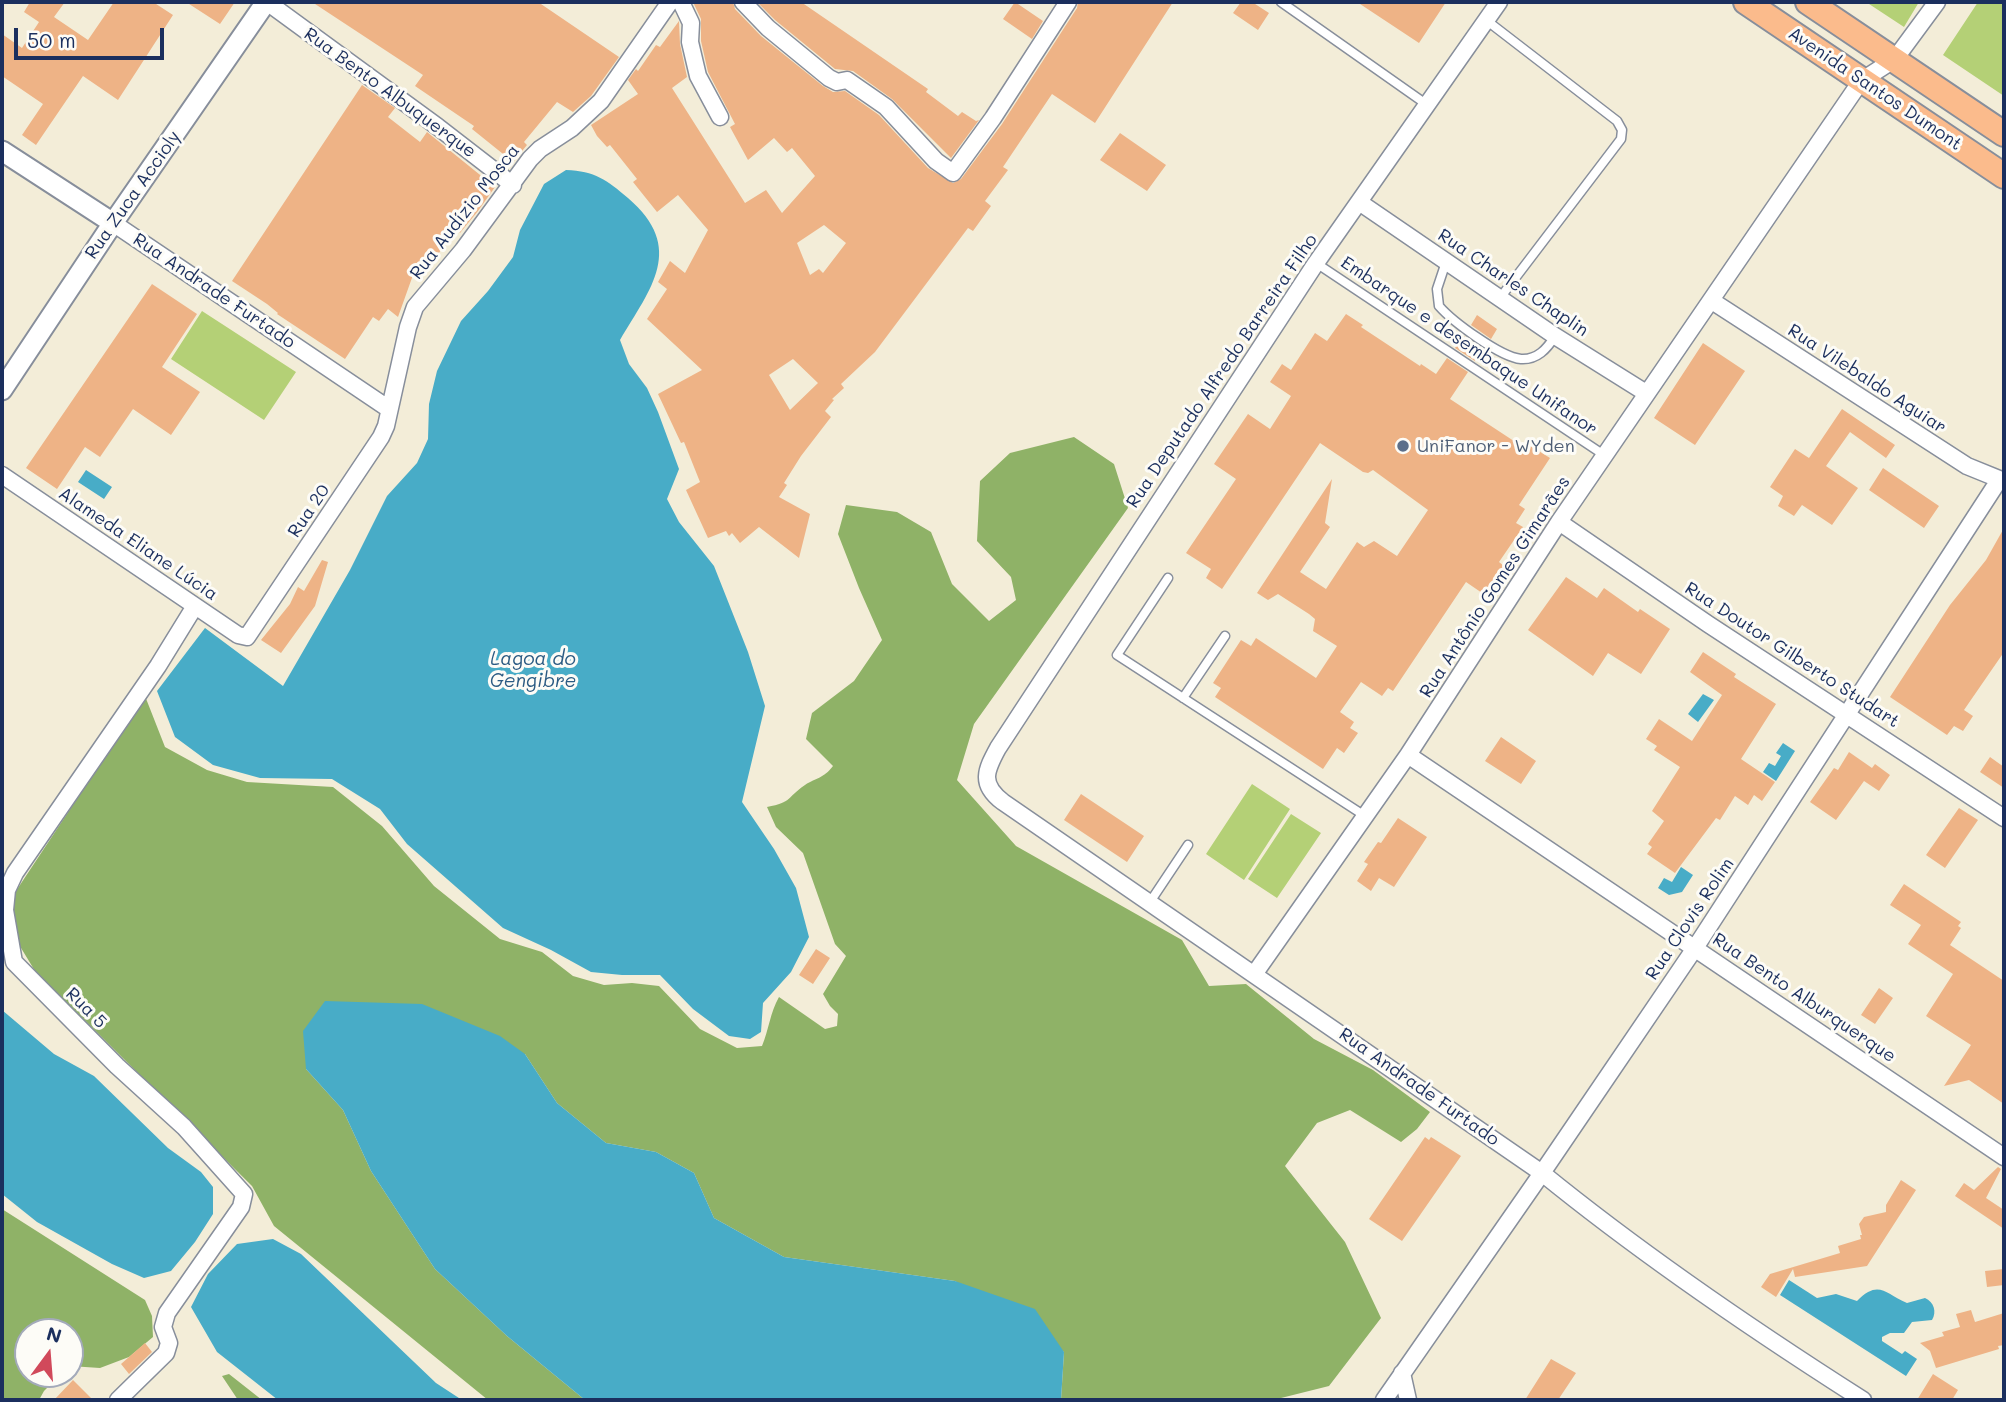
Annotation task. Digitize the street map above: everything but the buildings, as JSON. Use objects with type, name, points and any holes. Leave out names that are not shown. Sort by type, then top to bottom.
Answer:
[{"type":"main road","name":"Avenida Santos Dumont","points":[[1745,2],[2004,176]]},
{"type":"main road","name":"Avenida Santos Dumont","points":[[1808,2],[2004,134]]},
{"type":"street","name":"Rua Bento Albuquerque","points":[[267,2],[513,185]]},
{"type":"street","name":"Rua Zuca Accioly","points":[[2,390],[113,223],[267,2]]},
{"type":"street","name":"Rua Audízio Mosca","points":[[389,409],[415,307],[463,250],[540,149],[572,128],[601,101],[670,2]]},
{"type":"street","points":[[681,2],[691,23],[690,42],[698,76],[720,117]]},
{"type":"street","points":[[743,2],[768,29],[829,78],[837,82],[847,80],[886,107],[931,155],[953,173],[993,118],[1068,2]]},
{"type":"street","name":"Rua Deputado Alfredo Barreira Filho","points":[[987,768],[1316,263],[1499,2]]},
{"type":"street","points":[[1895,59],[1937,2]]},
{"type":"street","name":"Rua Antônio Gomes Gimarães","points":[[1255,973],[1408,755],[1559,522],[1861,81],[1895,59]]},
{"type":"street","name":"Rua Andrade Furtado","points":[[2,152],[113,223],[389,409]]},
{"type":"street","name":"Rua Charles Chaplin","points":[[1359,202],[1555,336],[1646,393]]},
{"type":"street","name":"Rua Vilebaldo Aguiar","points":[[1712,301],[1967,466],[2002,480]]},
{"type":"street","name":"Rua 20","points":[[252,631],[381,437],[389,409]]},
{"type":"street","name":"Alameda Eliane Lúcia","points":[[2,475],[242,637],[247,637],[252,631]]},
{"type":"street","name":"Rua Clovis Rolim","points":[[1384,1400],[1695,948],[2002,480]]},
{"type":"street","name":"Rua Doutor Gilberto Studart","points":[[1559,522],[1708,624],[1848,713],[2004,818]]},
{"type":"street","name":"Rua 5","points":[[118,1400],[166,1353],[169,1343],[163,1327],[164,1318],[241,1207],[244,1194],[184,1127],[117,1066],[14,962],[5,909],[7,890],[15,873],[150,678],[195,606]]},
{"type":"street","name":"Rua Bento Alburquerque","points":[[1408,755],[2004,1157]]},
{"type":"street","name":"Rua Andrade Furtado","points":[[987,768],[990,790],[996,797],[1542,1173],[1602,1222],[1677,1275],[1863,1400]]},
{"type":"street","points":[[1402,1373],[1408,1400]]},
{"type":"lane","points":[[1281,2],[1426,104]]},
{"type":"lane","points":[[1486,20],[1617,121],[1622,130],[1621,139],[1500,298]]},
{"type":"lane","points":[[1446,262],[1437,289],[1439,306],[1475,335],[1502,352],[1522,359],[1541,354],[1555,336]]},
{"type":"lane","name":"Embarque e desembaque Unifanor","points":[[1316,263],[1604,456]]},
{"type":"lane","points":[[1168,578],[1117,655],[1365,816]]},
{"type":"lane","points":[[1183,698],[1225,636]]},
{"type":"lane","points":[[1150,902],[1188,845]]},
{"type":"green space","points":[[1866,2],[1919,2],[1904,27]]},
{"type":"green space","points":[[1978,2],[2004,2],[2004,96],[1943,55]]},
{"type":"green space","points":[[202,311],[296,372],[264,420],[171,359]]},
{"type":"green space","points":[[1074,437],[1114,464],[1128,508],[974,724],[957,780],[1016,846],[1182,940],[1209,986],[1246,984],[1314,1039],[1373,1070],[1430,1112],[1417,1129],[1401,1142],[1350,1110],[1317,1123],[1285,1166],[1345,1242],[1381,1318],[1329,1386],[1273,1400],[1061,1400],[1064,1352],[955,1281],[784,1257],[714,1218],[694,1173],[656,1152],[606,1143],[557,1103],[525,1054],[306,1069],[343,1110],[371,1171],[435,1269],[507,1336],[585,1400],[488,1400],[274,1226],[252,1186],[35,971],[18,943],[12,897],[145,696],[165,747],[207,770],[247,782],[333,787],[382,826],[434,886],[500,939],[542,952],[573,976],[604,985],[632,983],[659,986],[700,1029],[737,1048],[762,1046],[779,997],[825,1029],[837,1026],[838,1014],[823,994],[846,956],[835,944],[803,853],[776,827],[767,807],[785,801],[833,766],[806,739],[812,713],[854,681],[882,640],[838,534],[846,505],[897,512],[931,532],[952,584],[989,621],[1016,600],[1011,577],[977,541],[980,481],[1010,453]]},
{"type":"green space","points":[[1252,784],[1290,809],[1244,880],[1206,854]]},
{"type":"green space","points":[[1291,814],[1321,833],[1277,898],[1248,879]]},
{"type":"green space","points":[[2,1209],[145,1300],[152,1316],[153,1337],[129,1357],[100,1368],[84,1367],[84,1318],[14,1318],[14,1388],[47,1388],[39,1400],[2,1400]]},
{"type":"green space","points":[[229,1374],[262,1400],[238,1400],[222,1376]]},
{"type":"water","name":"Lagoa do Gengibre","points":[[566,170],[593,175],[614,186],[646,216],[656,234],[659,251],[657,268],[642,303],[620,340],[629,364],[647,388],[658,412],[679,469],[667,499],[679,522],[714,566],[748,652],[765,706],[742,802],[774,849],[796,888],[809,937],[791,972],[763,1003],[761,1032],[750,1039],[729,1036],[693,1009],[660,975],[591,972],[503,928],[407,844],[380,809],[332,779],[260,778],[213,765],[175,737],[157,691],[205,628],[283,686],[350,570],[387,496],[417,463],[428,439],[429,404],[437,371],[461,321],[513,257],[520,230],[544,184]]},
{"type":"water","points":[[86,470],[112,487],[104,499],[78,482]]},
{"type":"water","points":[[1703,694],[1714,700],[1698,722],[1688,714]]},
{"type":"water","points":[[1783,743],[1795,751],[1776,781],[1763,772],[1769,763],[1775,766],[1781,756],[1776,753]]},
{"type":"water","points":[[1681,867],[1693,875],[1682,892],[1669,895],[1658,888],[1664,878],[1672,882]]},
{"type":"water","points":[[325,1001],[422,1004],[500,1036],[525,1054],[557,1103],[606,1143],[656,1152],[694,1173],[714,1218],[784,1257],[955,1281],[1035,1309],[1064,1352],[1061,1400],[585,1400],[507,1336],[435,1269],[371,1171],[343,1110],[306,1069],[303,1031]]},
{"type":"water","points":[[2,1010],[54,1054],[94,1076],[168,1148],[201,1172],[213,1187],[213,1214],[195,1242],[171,1271],[144,1278],[112,1264],[37,1222],[2,1194]]},
{"type":"water","points":[[273,1239],[301,1254],[436,1383],[462,1400],[278,1400],[217,1352],[191,1307],[208,1274],[237,1244]]},
{"type":"water","points":[[1789,1280],[1817,1298],[1836,1294],[1857,1301],[1871,1291],[1882,1290],[1907,1303],[1925,1298],[1928,1300],[1934,1311],[1932,1320],[1912,1322],[1904,1333],[1890,1333],[1882,1337],[1882,1341],[1902,1354],[1905,1351],[1917,1359],[1906,1376],[1780,1295]]},
{"type":"place","name":"UniFanor - WYden","points":[[1403,446]]}]
